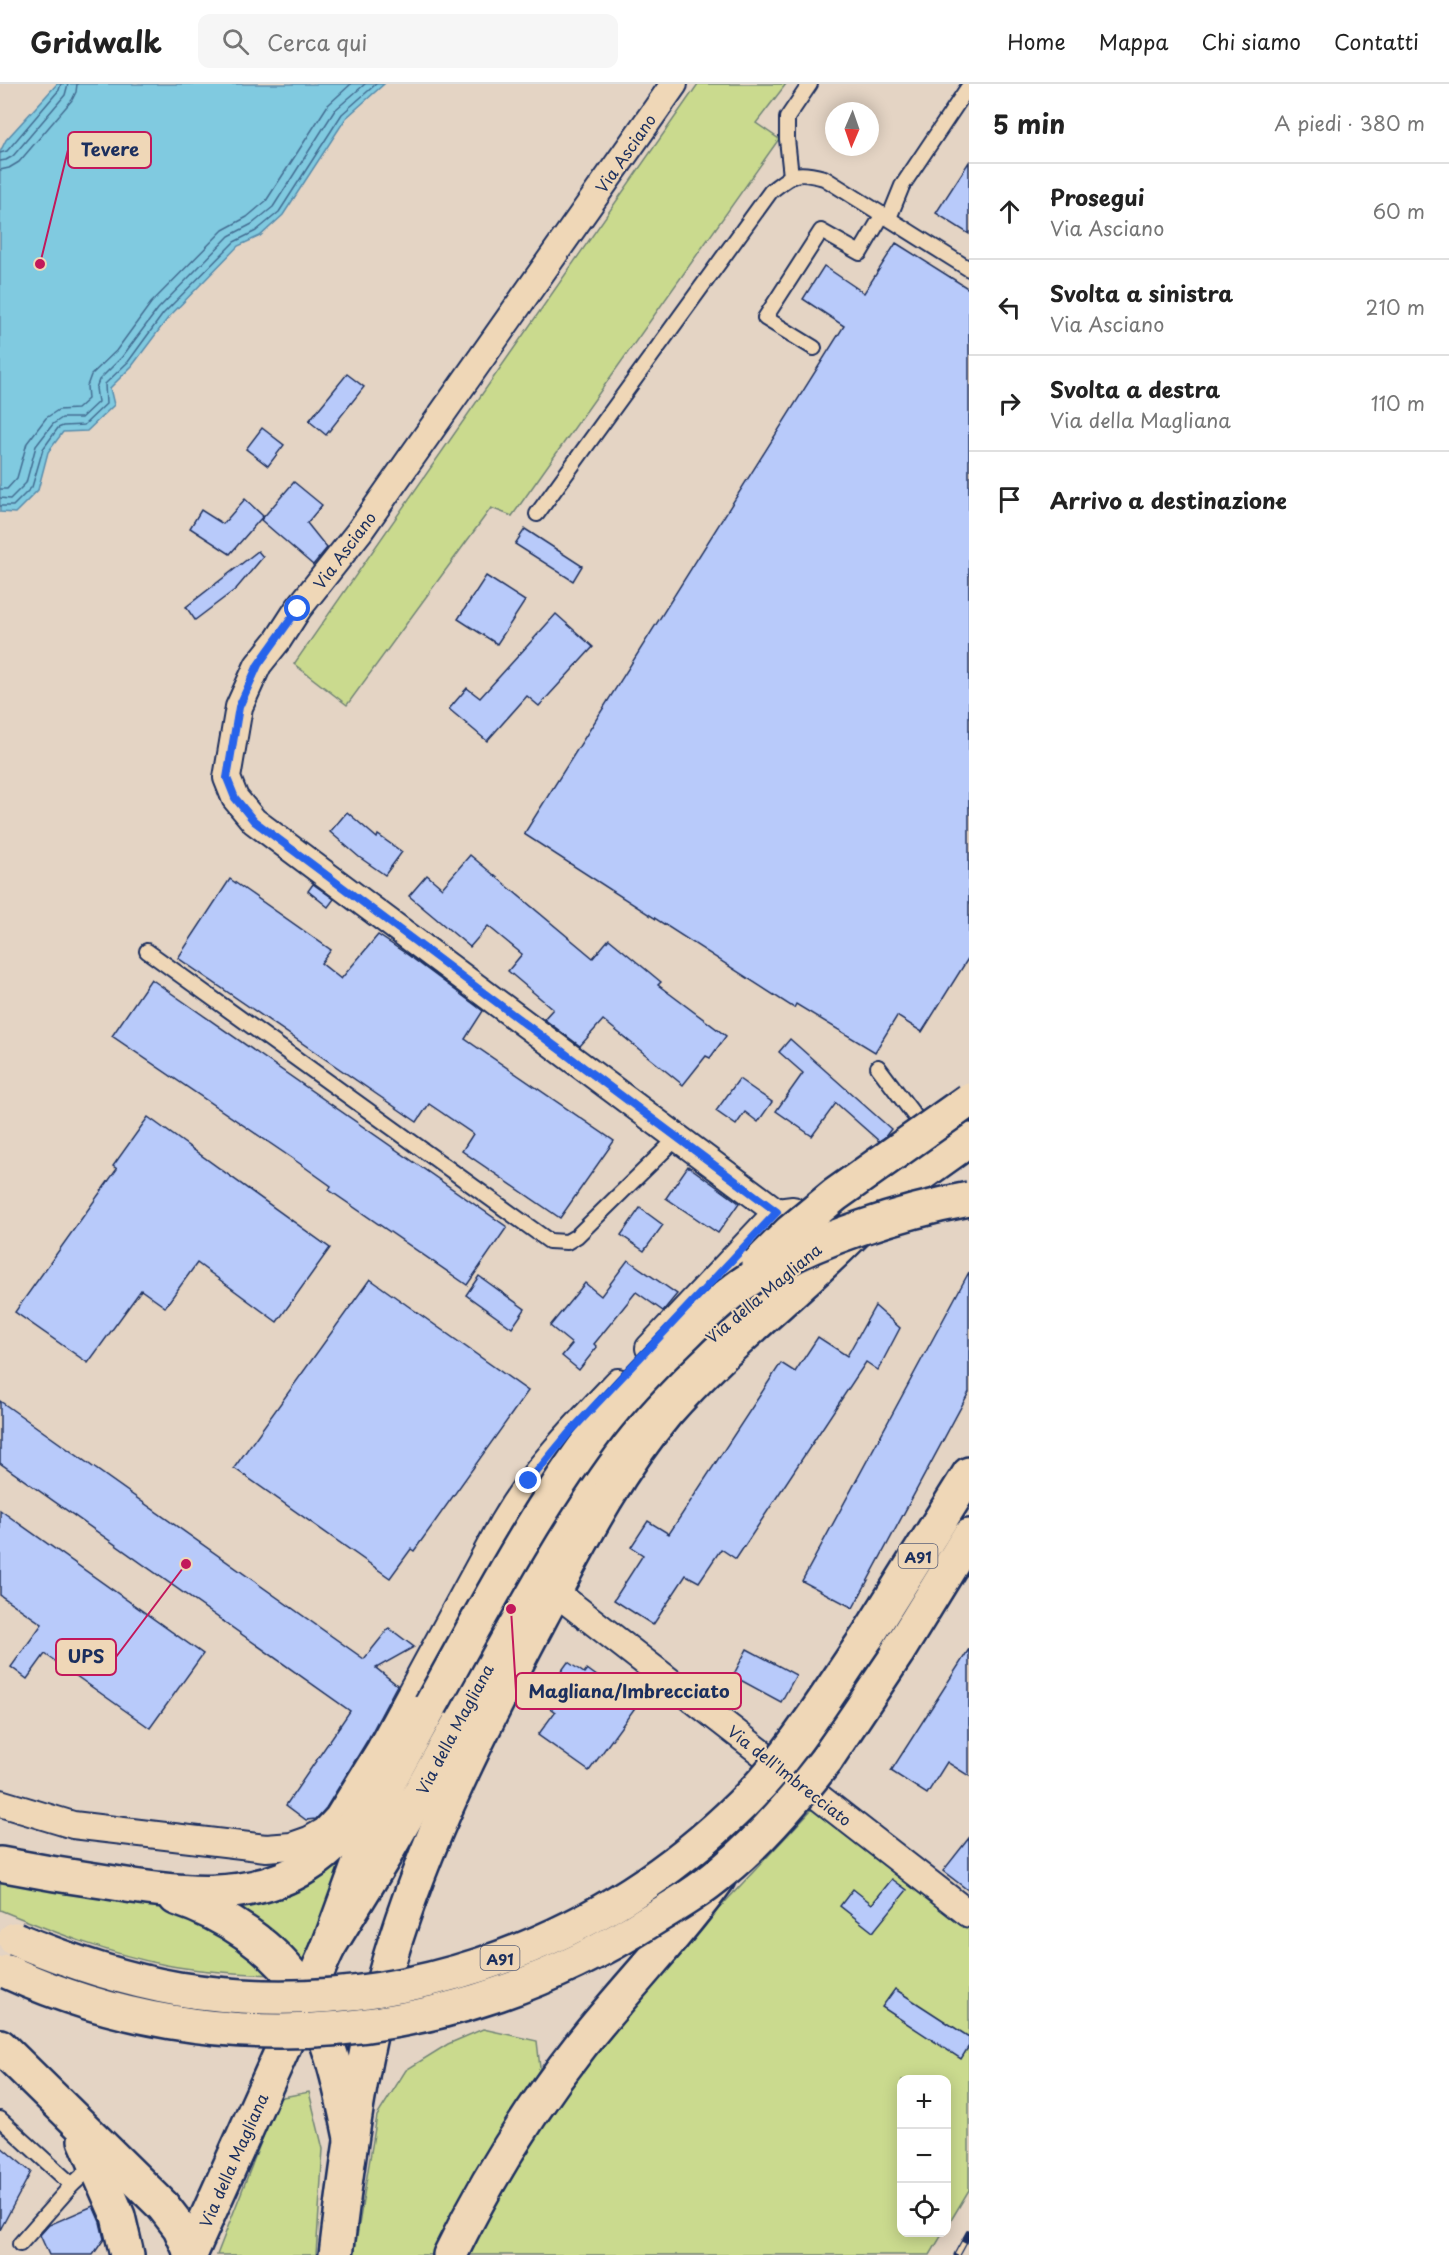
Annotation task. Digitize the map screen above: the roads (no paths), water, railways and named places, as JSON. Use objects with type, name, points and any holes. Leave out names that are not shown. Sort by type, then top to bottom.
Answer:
[{"type":"main road","points":[[328,1948],[389,1781],[477,1620],[600,1426],[657,1361],[735,1290],[775,1246],[809,1216],[883,1160],[969,1100]]},
{"type":"main road","name":"Via della Magliana","points":[[336,2255],[351,2138],[377,2007],[410,1895],[443,1811],[491,1711],[612,1487],[666,1414],[741,1338],[824,1265],[888,1198],[946,1147]]},
{"type":"main road","name":"Via della Magliana","points":[[190,2254],[328,1948],[385,1855],[457,1728],[573,1506],[634,1416],[706,1338],[743,1305],[813,1250],[888,1198]]},
{"type":"main road","points":[[735,1290],[773,1266],[836,1238],[903,1215],[969,1199]]},
{"type":"main road","name":"A91","points":[[8,1935],[78,1964],[155,1984],[228,1994],[279,1997],[347,1993],[412,1983],[471,1968],[524,1949],[576,1926],[614,1906],[688,1853],[742,1804],[773,1771],[867,1637],[969,1474]]},
{"type":"main road","name":"A91","points":[[4,1970],[65,1995],[134,2014],[179,2023],[254,2031],[354,2028],[444,2011],[546,1977],[587,1958],[685,1899],[723,1871],[758,1839],[811,1780],[832,1751],[897,1653],[969,1536]]},
{"type":"main road","points":[[897,1653],[969,1573]]},
{"type":"main road","points":[[0,1864],[137,1887],[188,1892],[219,1892],[256,1887],[288,1876],[309,1865],[332,1847],[389,1781]]},
{"type":"main road","points":[[450,2255],[483,2191],[522,2126],[546,2092],[581,2045],[681,1928],[723,1871]]},
{"type":"main road","points":[[137,1887],[185,1901],[239,1929],[278,1960],[291,1974],[306,1996],[319,2022],[337,2077],[351,2138]]},
{"type":"main road","points":[[0,2046],[175,2220],[190,2254]]},
{"type":"main road","points":[[79,2124],[118,2216],[127,2255]]},
{"type":"street","name":"Via Asciano","points":[[674,84],[359,532],[298,609],[258,665],[239,707],[227,778],[235,798],[254,821],[777,1212]]},
{"type":"street","name":"Via della Magliana","points":[[777,1212],[888,1198]]},
{"type":"street","points":[[0,1803],[73,1826],[252,1847],[283,1848],[300,1844],[316,1836],[338,1817],[380,1749],[503,1522],[529,1481],[569,1433],[777,1212]]},
{"type":"street","points":[[529,1481],[573,1506]]},
{"type":"street","name":"Via dell'Imbrecciato","points":[[555,1592],[969,1914]]},
{"type":"lane","points":[[791,176],[787,118],[810,84]]},
{"type":"lane","points":[[814,348],[765,318],[821,231],[860,253],[969,86]]},
{"type":"lane","points":[[537,514],[771,191],[791,176],[805,173],[824,178],[969,269]]},
{"type":"lane","points":[[147,951],[549,1241],[567,1242],[578,1236],[678,1137]]},
{"type":"lane","points":[[878,1067],[946,1147]]},
{"type":"lane","points":[[0,2119],[72,2185]]},
{"type":"lane","points":[[20,2244],[72,2185],[97,2163]]},
{"type":"water","points":[[57,84],[384,84],[346,118],[283,215],[260,236],[238,246],[168,318],[132,366],[110,388],[114,405],[87,431],[63,432],[48,452],[38,490],[15,513],[0,512],[0,152],[6,140]]},
{"type":"railway","points":[[957,2255],[969,2233]]},
{"type":"place","name":"Tevere","points":[[40,264]]},
{"type":"place","name":"UPS","points":[[186,1564]]},
{"type":"place","name":"Magliana/Imbrecciato","points":[[511,1609]]}]
